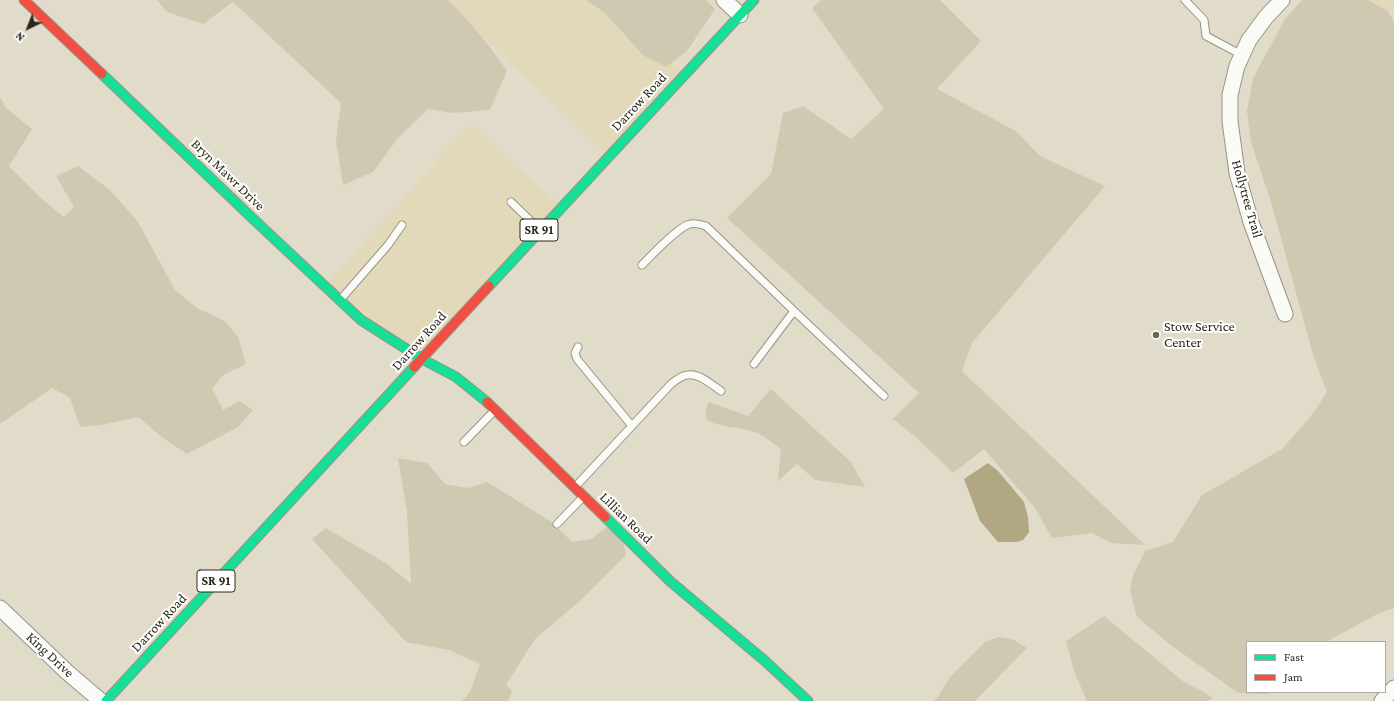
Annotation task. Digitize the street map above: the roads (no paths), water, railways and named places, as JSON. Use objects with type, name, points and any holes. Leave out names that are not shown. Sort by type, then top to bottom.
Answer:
[{"type":"street","name":"Bryn Mawr Drive","points":[[24,0],[361,320],[422,359]]},
{"type":"street","points":[[724,0],[740,15]]},
{"type":"street","name":"Darrow Road","points":[[106,701],[336,450],[754,0]]},
{"type":"street","name":"Hollytree Trail","points":[[1282,0],[1266,17],[1249,40],[1242,55],[1230,95],[1230,121],[1237,173],[1251,222],[1285,314]]},
{"type":"street","name":"Lillian Road","points":[[422,359],[456,377],[496,410],[583,497],[688,597],[765,661],[808,701]]},
{"type":"street","name":"King Drive","points":[[0,608],[67,672],[100,701]]},
{"type":"street","points":[[1382,701],[1394,688]]},
{"type":"lane","points":[[1185,0],[1204,20],[1206,36],[1242,55]]},
{"type":"lane","points":[[511,202],[540,230]]},
{"type":"lane","points":[[642,265],[678,231],[688,224],[699,223],[706,226],[884,396]]},
{"type":"lane","points":[[340,300],[388,245],[402,225]]},
{"type":"lane","points":[[754,364],[794,311]]},
{"type":"lane","points":[[578,347],[575,353],[577,359],[632,426]]},
{"type":"lane","points":[[574,488],[671,384],[680,377],[689,374],[699,377],[721,391]]},
{"type":"lane","points":[[464,442],[496,410]]},
{"type":"lane","points":[[557,524],[583,497]]},
{"type":"place","name":"Stow Service Center","points":[[1156,335]]}]
